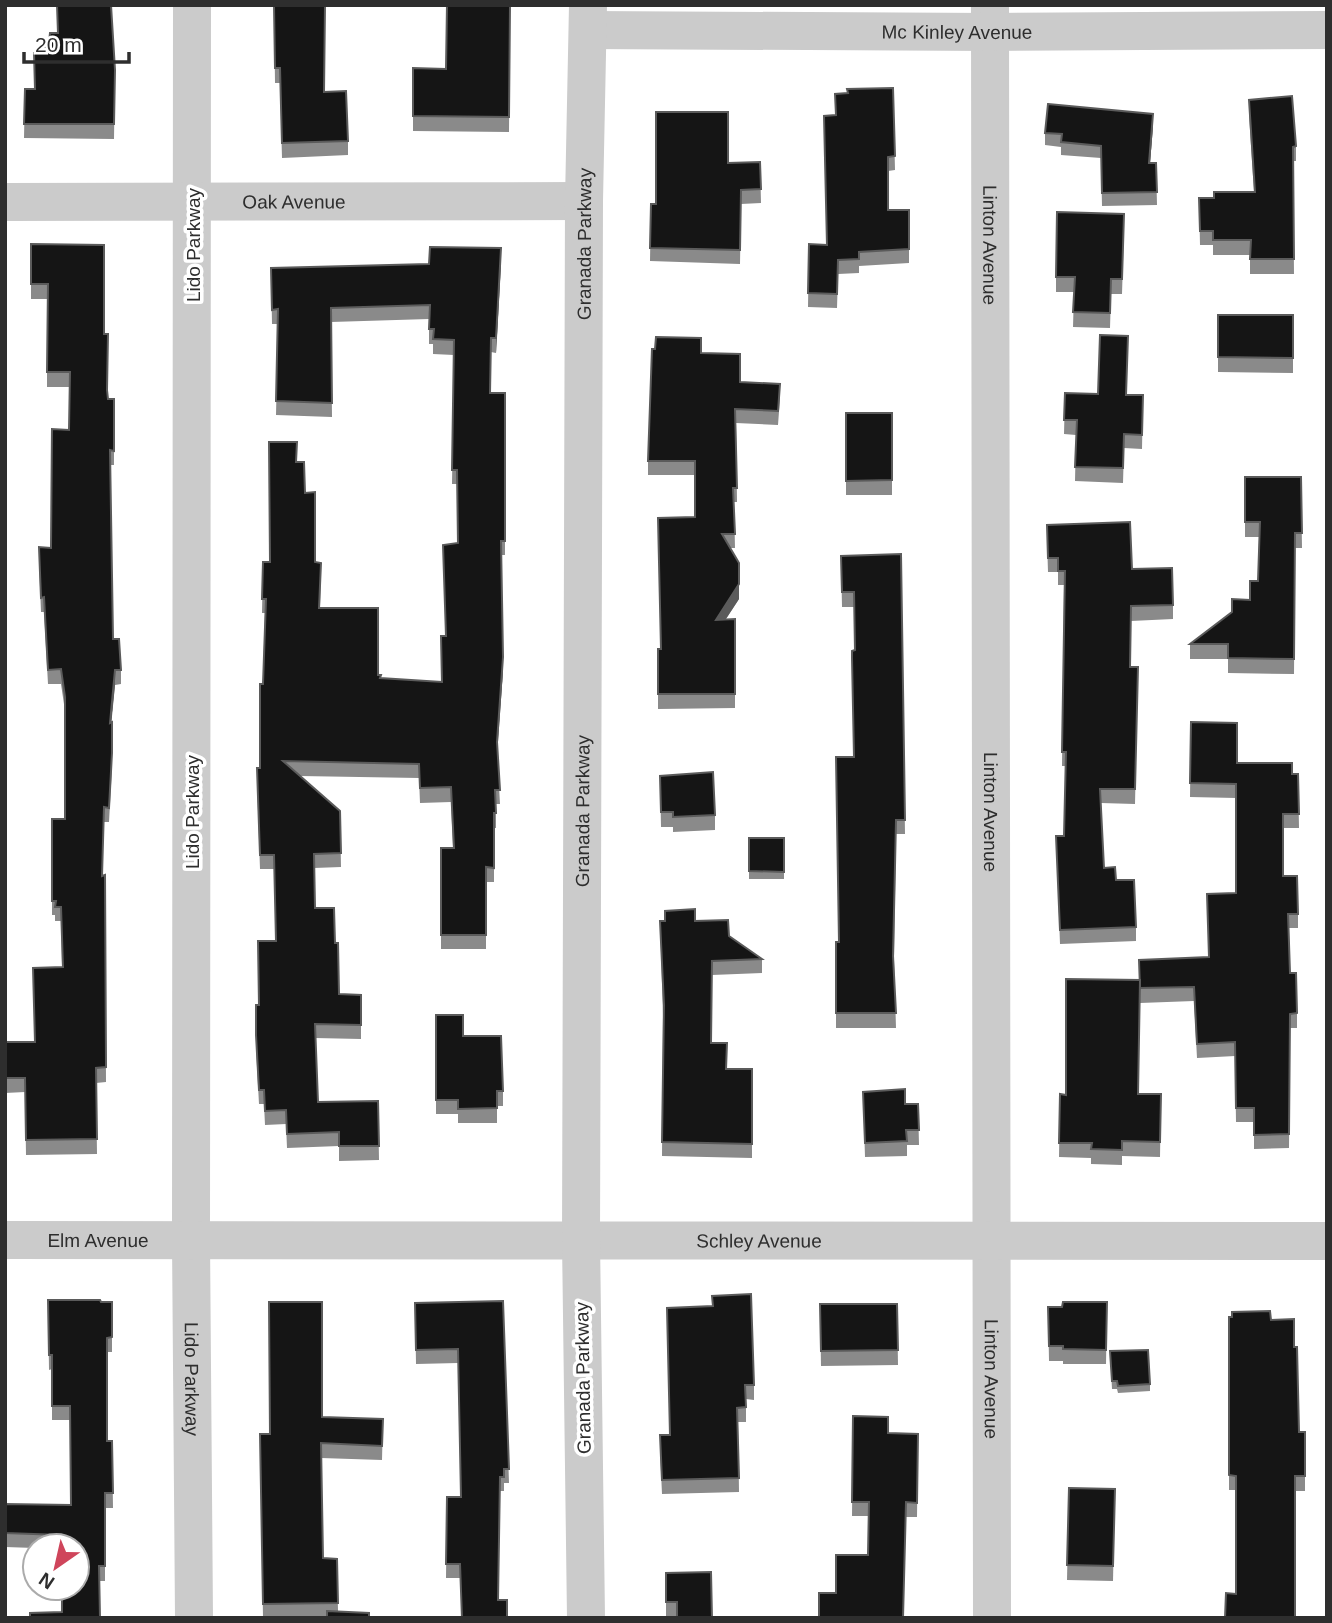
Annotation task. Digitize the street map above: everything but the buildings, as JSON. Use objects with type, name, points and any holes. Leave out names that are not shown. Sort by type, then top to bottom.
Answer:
[{"type":"street","name":"Lido Parkway","points":[[192,5],[191,1240],[194,1618]]},
{"type":"street","name":"Mc Kinley Avenue","points":[[588,18],[990,19],[1327,30]]},
{"type":"street","name":"Granada Parkway","points":[[586,1618],[581,1240],[584,201],[588,18]]},
{"type":"street","name":"Linton Avenue","points":[[990,19],[992,1618]]},
{"type":"street","name":"Oak Avenue","points":[[5,202],[584,201]]},
{"type":"street","name":"Elm Avenue","points":[[5,1240],[191,1240]]},
{"type":"street","name":"Schley Avenue","points":[[191,1240],[1327,1241]]}]
